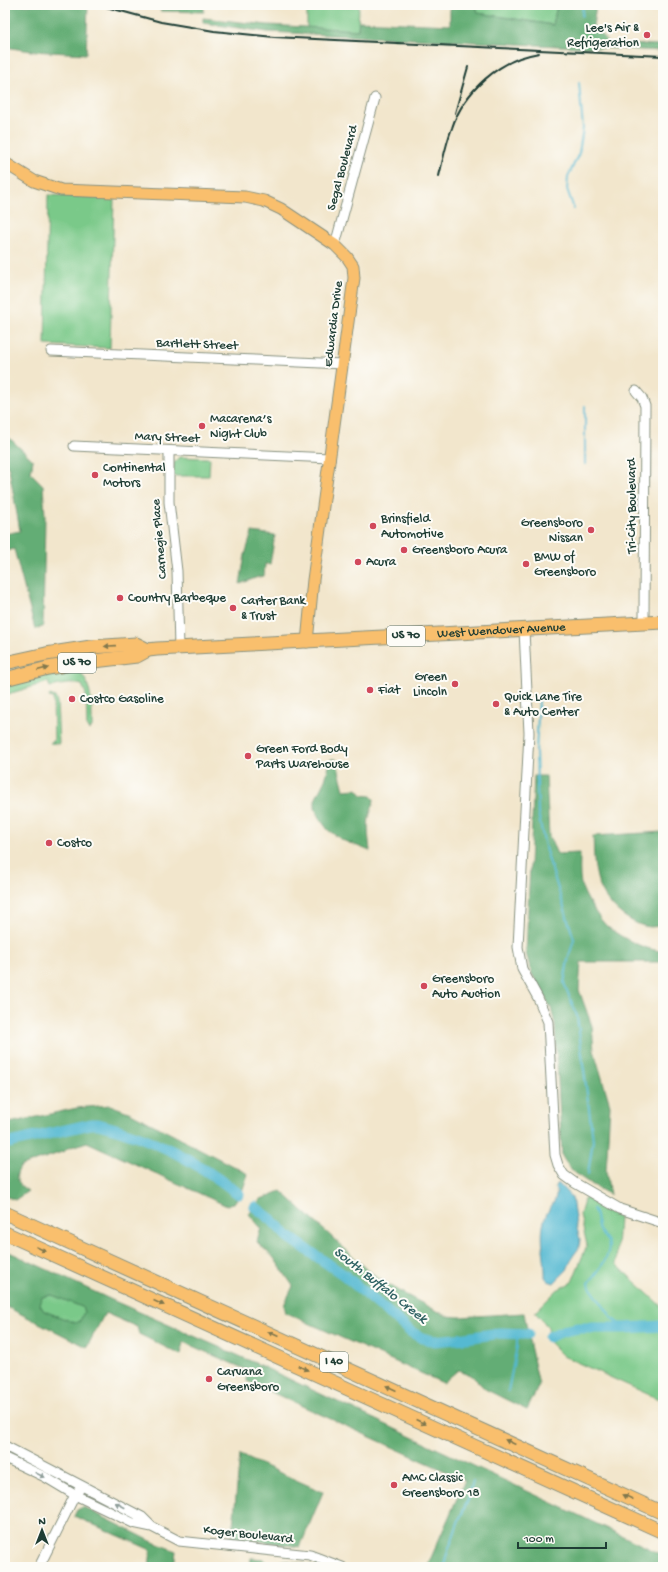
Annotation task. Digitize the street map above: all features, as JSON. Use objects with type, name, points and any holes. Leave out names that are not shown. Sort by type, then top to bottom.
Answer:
[{"type":"highway","name":"West Wendover Avenue","points":[[5,679],[48,668],[137,656],[148,650],[663,622]]},
{"type":"highway","name":"West Wendover Avenue","points":[[5,662],[91,647],[136,644],[148,650]]},
{"type":"highway","name":"I 40","points":[[5,1213],[663,1513]]},
{"type":"highway","name":"I 40","points":[[5,1233],[663,1532]]},
{"type":"main road","name":"Edwardia Drive","points":[[5,163],[34,181],[61,190],[77,192],[245,196],[264,201],[280,209],[335,245],[347,257],[353,266],[354,278],[309,613],[307,642]]},
{"type":"street","name":"Segal Boulevard","points":[[335,245],[375,98]]},
{"type":"street","name":"Bartlett Street","points":[[51,351],[343,364]]},
{"type":"street","name":"Tri-City Boulevard","points":[[636,391],[646,406],[644,623]]},
{"type":"street","name":"Mary Street","points":[[74,446],[330,458]]},
{"type":"street","name":"Carnegie Place","points":[[169,451],[169,502],[177,571],[179,648]]},
{"type":"street","points":[[524,630],[529,733],[518,947],[522,969],[538,998],[548,1022],[555,1155],[558,1165],[564,1175],[575,1183],[620,1209],[663,1223]]},
{"type":"street","name":"Koger Boulevard","points":[[5,1446],[142,1517],[152,1526],[179,1541],[310,1555],[342,1567]]},
{"type":"street","name":"Koger Boulevard","points":[[5,1458],[45,1477],[74,1495],[133,1524],[152,1526]]},
{"type":"street","points":[[39,1567],[74,1495],[82,1486]]},
{"type":"green space","points":[[5,5],[88,5],[86,54],[31,51],[5,47]]},
{"type":"green space","points":[[162,5],[204,5],[204,12],[160,11]]},
{"type":"green space","points":[[307,5],[359,5],[358,30],[307,28]]},
{"type":"green space","points":[[450,5],[476,5],[478,13],[553,25],[557,5],[596,5],[593,26],[610,44],[663,45],[663,51],[267,32],[203,23],[203,18],[268,25],[358,30],[359,21],[450,25]]},
{"type":"green space","points":[[476,5],[557,5],[553,25],[478,13]]},
{"type":"green space","points":[[48,195],[114,198],[110,348],[45,345]]},
{"type":"green space","points":[[5,434],[33,460],[31,473],[43,485],[45,516],[43,627],[35,629],[14,549],[5,552],[5,534],[20,531],[9,469],[5,463]]},
{"type":"green space","points":[[179,457],[210,458],[209,476],[173,476],[174,463]]},
{"type":"green space","points":[[252,532],[275,535],[270,564],[265,564],[264,576],[240,584],[245,555]]},
{"type":"green space","points":[[74,670],[80,673],[85,679],[90,694],[92,727],[89,730],[87,728],[86,694],[82,685],[70,684],[50,687],[48,682],[5,695],[5,684]]},
{"type":"green space","points":[[50,695],[55,697],[57,702],[59,744],[50,743],[54,741],[53,698],[49,697]]},
{"type":"green space","points":[[331,759],[336,759],[344,790],[357,789],[362,795],[371,796],[374,799],[368,822],[370,851],[342,840],[328,830],[320,819],[315,808],[315,800],[325,780]]},
{"type":"green space","points":[[534,776],[546,776],[549,836],[557,854],[580,853],[581,884],[585,895],[597,914],[609,928],[621,936],[650,949],[663,951],[663,962],[581,962],[579,990],[592,1026],[594,1051],[610,1105],[606,1171],[610,1195],[577,1174],[566,1163],[562,1156],[555,1024],[551,1008],[532,974],[526,953]]},
{"type":"green space","points":[[663,832],[663,926],[646,927],[635,923],[620,913],[602,891],[598,882],[595,868],[593,836]]},
{"type":"green space","points":[[110,1105],[131,1113],[248,1174],[243,1189],[234,1203],[227,1206],[87,1142],[21,1166],[17,1174],[17,1181],[28,1191],[15,1200],[5,1196],[5,1124],[77,1108]]},
{"type":"green space","points":[[281,1191],[376,1277],[408,1296],[447,1316],[459,1317],[524,1313],[539,1385],[527,1410],[485,1389],[471,1375],[458,1370],[443,1383],[286,1313],[284,1305],[293,1286],[274,1258],[257,1242],[261,1228],[249,1214],[261,1199]]},
{"type":"green space","points":[[585,1197],[619,1217],[616,1264],[663,1308],[663,1401],[563,1356],[550,1343],[548,1327],[535,1312],[557,1290],[572,1282],[587,1245],[580,1215]]},
{"type":"green space","points":[[5,1250],[112,1300],[253,1362],[663,1555],[663,1567],[427,1567],[465,1480],[247,1381],[247,1370],[183,1342],[181,1355],[139,1334],[137,1327],[105,1313],[87,1347],[5,1306],[5,1268],[7,1263],[5,1262]],"holes":[[[52,1295],[82,1307],[84,1312],[80,1321],[76,1323],[44,1311],[40,1305],[42,1297]]]},
{"type":"green space","points":[[52,1295],[82,1307],[84,1312],[80,1321],[76,1324],[44,1311],[40,1305],[42,1297]]},
{"type":"green space","points":[[240,1455],[323,1492],[300,1547],[232,1537]]},
{"type":"green space","points":[[83,1507],[153,1542],[176,1551],[174,1567],[149,1567],[151,1550],[74,1516],[77,1510]]},
{"type":"green space","points":[[251,1558],[264,1559],[267,1563],[266,1567],[250,1567]]},
{"type":"green space","points":[[284,1560],[321,1567],[276,1567],[277,1562]]},
{"type":"water","points":[[558,1183],[572,1198],[576,1225],[580,1239],[579,1248],[573,1256],[567,1270],[554,1283],[548,1281],[545,1277],[542,1237],[544,1221],[556,1198],[555,1188]]},
{"type":"waterway","points":[[582,16],[583,5]]},
{"type":"waterway","points":[[574,209],[567,189],[568,177],[579,153],[583,128],[579,83]]},
{"type":"waterway","points":[[585,406],[585,464]]},
{"type":"waterway","points":[[539,700],[536,752],[538,813],[546,851],[574,939],[564,983],[577,1016],[593,1140],[588,1174]]},
{"type":"waterway","name":"South Buffalo Creek","points":[[5,1144],[91,1124],[98,1124],[137,1136],[172,1151],[205,1170],[239,1194]]},
{"type":"waterway","name":"South Buffalo Creek","points":[[255,1207],[272,1220],[286,1235],[344,1275],[411,1332],[422,1338],[434,1341],[500,1333],[528,1334]]},
{"type":"waterway","points":[[593,1209],[596,1215],[599,1230],[607,1240],[609,1247],[603,1264],[589,1283],[590,1287],[612,1318],[624,1328]]},
{"type":"waterway","name":"South Buffalo Creek","points":[[549,1337],[563,1331],[578,1328],[663,1326]]},
{"type":"waterway","points":[[508,1391],[517,1346],[517,1333]]},
{"type":"waterway","points":[[444,1567],[459,1520],[468,1500],[473,1481]]},
{"type":"railway","points":[[99,5],[161,22],[214,31],[274,37],[663,56]]},
{"type":"railway","points":[[439,176],[452,128],[465,102],[485,79],[497,70],[525,56],[539,53]]},
{"type":"railway","points":[[455,113],[468,67]]},
{"type":"place","name":"Lee's Air & Refrigeration","points":[[647,35]]},
{"type":"place","name":"Macarena’s Night Club","points":[[202,426]]},
{"type":"place","name":"Continental Motors","points":[[95,475]]},
{"type":"place","name":"Brinsfield Automotive","points":[[373,526]]},
{"type":"place","name":"Greensboro Nissan","points":[[591,530]]},
{"type":"place","name":"Greensboro Acura","points":[[404,550]]},
{"type":"place","name":"Acura","points":[[358,562]]},
{"type":"place","name":"BMW of Greensboro","points":[[526,564]]},
{"type":"place","name":"Country Barbeque","points":[[120,598]]},
{"type":"place","name":"Carter Bank & Trust","points":[[233,608]]},
{"type":"place","name":"Green Lincoln","points":[[455,684]]},
{"type":"place","name":"Fiat","points":[[370,690]]},
{"type":"place","name":"Costco Gasoline","points":[[72,699]]},
{"type":"place","name":"Quick Lane Tire & Auto Center","points":[[496,704]]},
{"type":"place","name":"Green Ford Body Parts Warehouse","points":[[248,756]]},
{"type":"place","name":"Costco","points":[[49,843]]},
{"type":"place","name":"Greensboro Auto Auction","points":[[424,986]]},
{"type":"place","name":"Carvana Greensboro","points":[[209,1379]]},
{"type":"place","name":"AMC Classic Greensboro 18","points":[[394,1485]]}]
